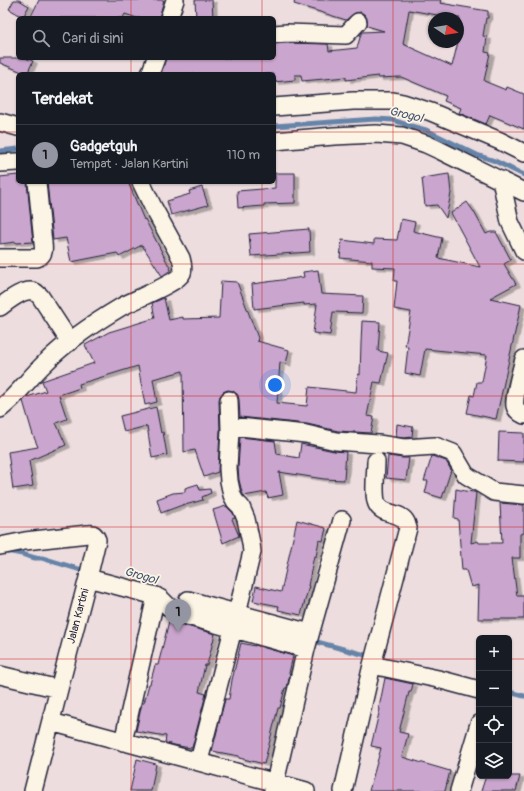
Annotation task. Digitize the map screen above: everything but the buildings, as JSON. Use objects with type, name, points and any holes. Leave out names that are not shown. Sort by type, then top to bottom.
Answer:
[{"type":"street","points":[[170,16],[175,0]]},
{"type":"street","points":[[276,34],[346,35],[358,22]]},
{"type":"street","points":[[151,72],[155,60]]},
{"type":"street","points":[[276,107],[353,101],[398,102],[431,112],[500,141],[524,153]]},
{"type":"street","points":[[0,123],[16,127]]},
{"type":"street","points":[[276,140],[359,134],[402,136],[426,144],[524,192]]},
{"type":"street","points":[[0,163],[16,162]]},
{"type":"street","points":[[501,180],[510,222],[524,251]]},
{"type":"street","points":[[0,258],[37,258],[41,256],[44,243],[37,184]]},
{"type":"street","points":[[0,410],[19,393],[45,363],[85,330],[122,306],[177,279],[182,273],[183,266],[181,258],[153,207],[143,184]]},
{"type":"street","points":[[0,307],[24,291],[34,291],[40,296],[70,342]]},
{"type":"street","points":[[524,359],[515,398],[515,407],[524,414]]},
{"type":"street","points":[[199,761],[252,552],[244,512],[232,495],[229,481],[229,400]]},
{"type":"street","points":[[230,426],[306,434],[336,441],[378,444],[404,448],[435,446],[453,453],[466,476],[494,492],[524,495]]},
{"type":"street","points":[[342,791],[373,659],[408,528],[406,522],[400,516],[384,511],[378,506],[375,498],[376,460]]},
{"type":"street","points":[[274,787],[308,641],[342,520]]},
{"type":"street","name":"Jalan Kartini","points":[[0,546],[25,541],[92,534],[95,535],[97,540],[33,791]]},
{"type":"street","points":[[89,574],[156,596],[177,613],[234,621],[308,641]]},
{"type":"street","points":[[123,742],[156,596]]},
{"type":"street","points":[[188,600],[234,621]]},
{"type":"street","points":[[373,659],[476,689]]},
{"type":"street","points":[[0,675],[59,689]]},
{"type":"street","points":[[51,722],[199,761],[274,787],[306,791]]},
{"type":"street","points":[[459,791],[476,734]]},
{"type":"waterway","name":"Grogol","points":[[276,126],[376,119],[393,120],[426,130],[477,155],[495,161],[524,175]]},
{"type":"waterway","name":"Grogol","points":[[0,151],[16,149]]},
{"type":"waterway","name":"Grogol","points":[[7,551],[35,558],[42,558],[88,572]]},
{"type":"waterway","name":"Grogol","points":[[317,642],[373,657]]},
{"type":"waterway","name":"Grogol","points":[[512,693],[524,696]]},
{"type":"place","name":"Gadgetguh","points":[[178,632]]}]
